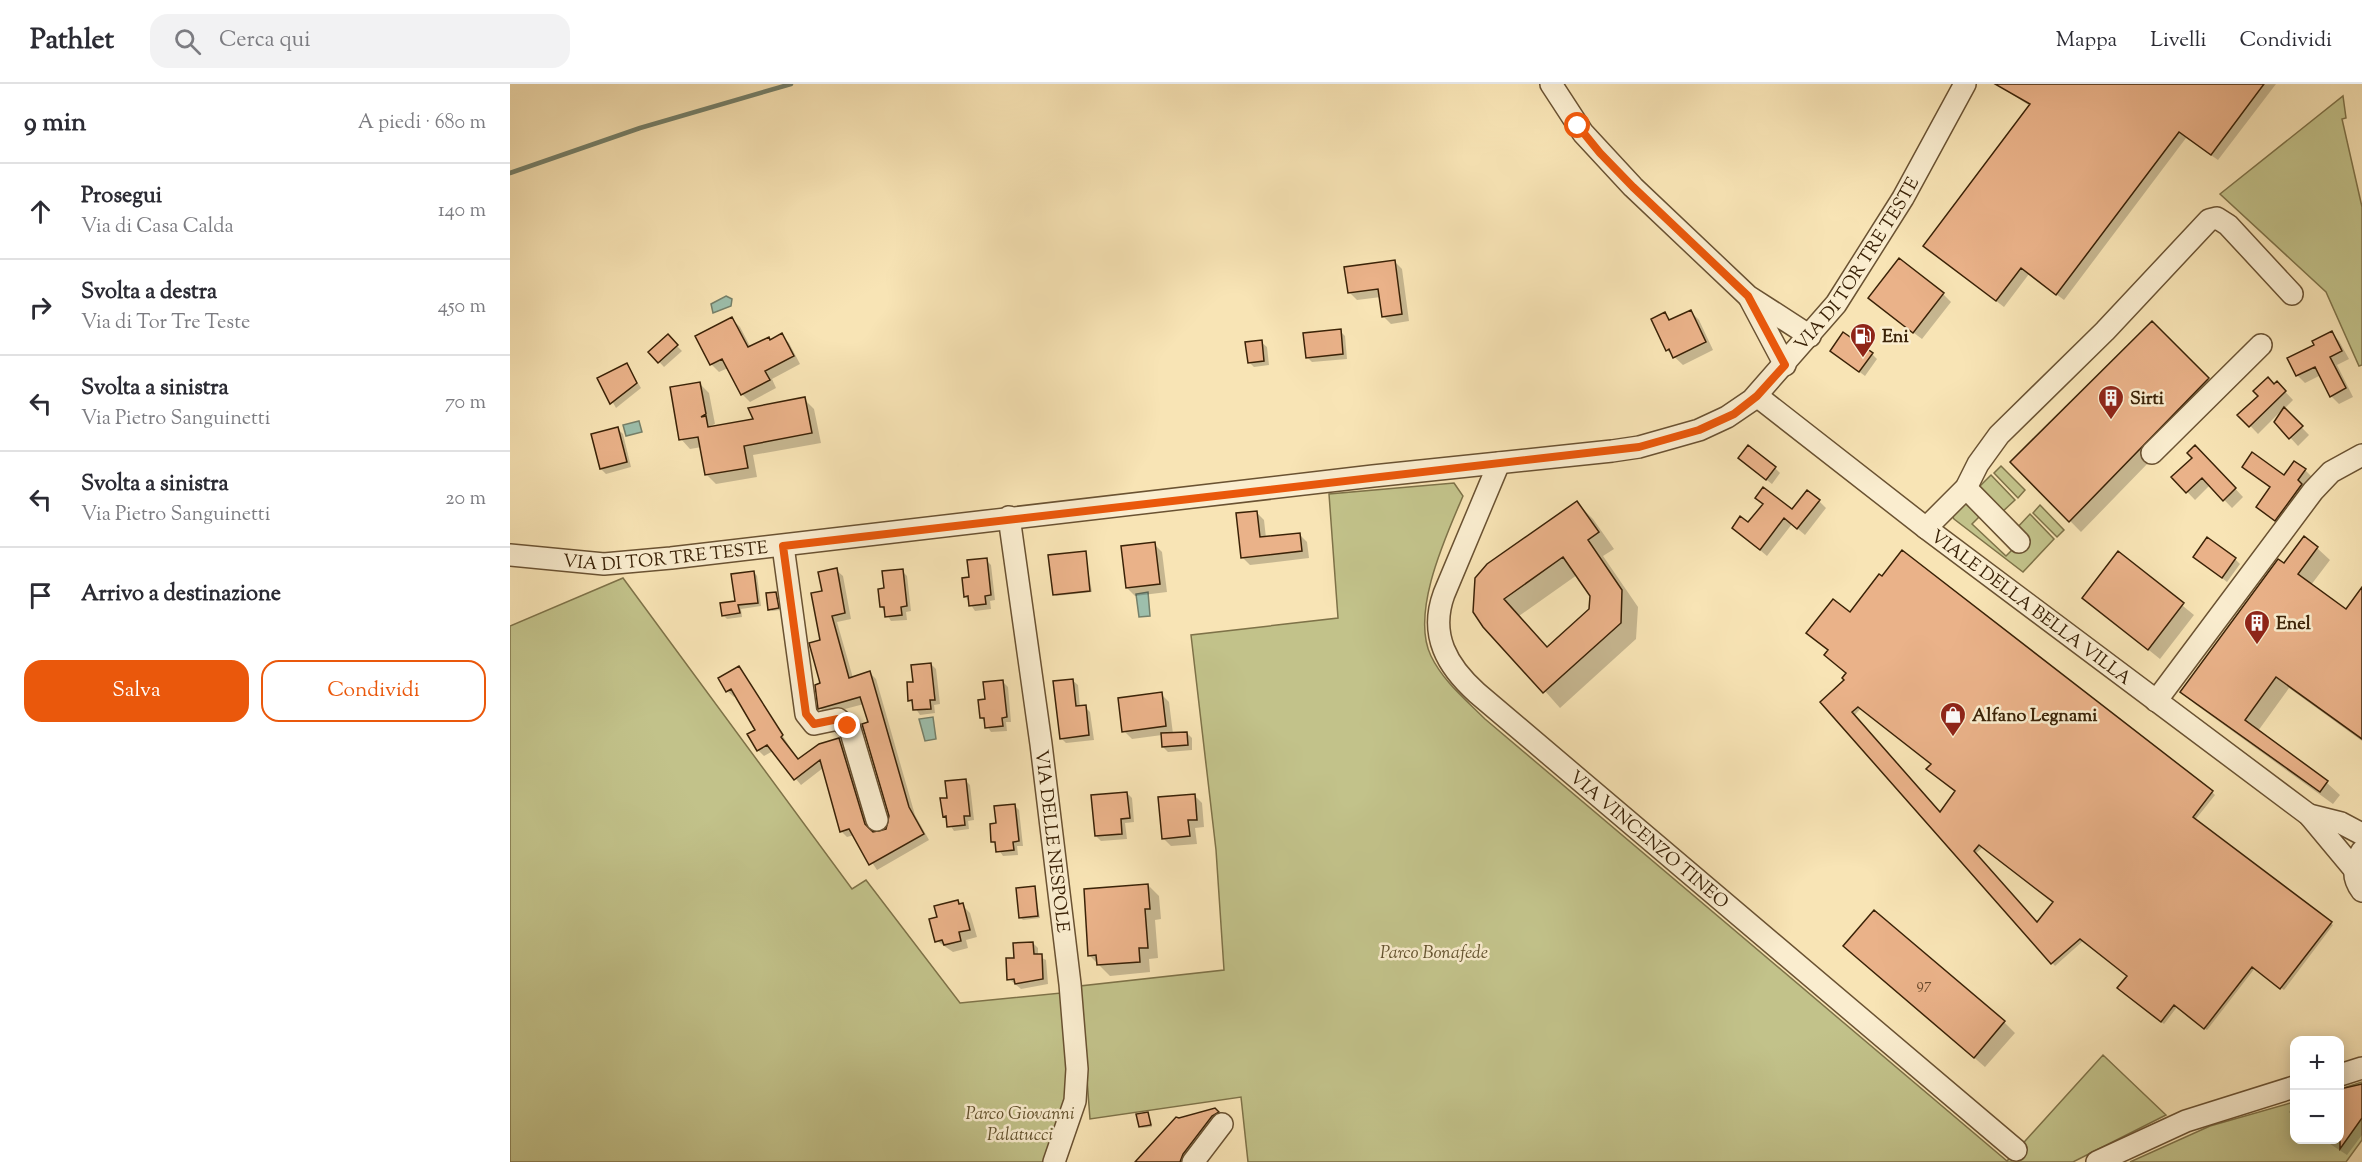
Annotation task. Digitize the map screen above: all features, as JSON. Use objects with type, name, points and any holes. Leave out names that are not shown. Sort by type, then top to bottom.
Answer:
[{"type":"street","points":[[1551,84],[1571,117],[1600,153],[1748,296],[1810,336]]},
{"type":"street","name":"VIA DI TOR TRE TESTE","points":[[510,555],[615,563],[783,546],[1009,517],[1625,449],[1662,441],[1719,421],[1757,396],[1810,336],[1859,271],[1903,198],[1965,84]]},
{"type":"street","points":[[1926,528],[1966,488],[1978,464],[1999,435],[2088,348],[2209,220],[2217,218],[2225,222],[2292,294]]},
{"type":"street","points":[[1748,296],[1785,365]]},
{"type":"street","points":[[2152,453],[2261,345]]},
{"type":"street","name":"VIALE DELLA BELLA VILLA","points":[[1757,396],[1926,528],[2309,815],[2358,860],[2355,879],[2362,891]]},
{"type":"street","points":[[2156,701],[2313,491],[2331,472],[2362,455]]},
{"type":"street","name":"VIA VINCENZO TINEO","points":[[1499,463],[1438,614],[1442,646],[1452,668],[1486,701],[2016,1150]]},
{"type":"street","points":[[1966,488],[2019,542]]},
{"type":"street","name":"VIA DELLE NESPOLE","points":[[1009,517],[1032,672],[1068,970],[1077,1069],[1075,1101],[1054,1162]]},
{"type":"street","points":[[783,546],[806,714],[814,724],[838,719],[850,729],[877,820]]},
{"type":"street","name":"VIALE DELLA BELLA VILLA","points":[[2309,815],[2341,823],[2362,834]]},
{"type":"street","points":[[2344,1074],[2362,1068]]},
{"type":"street","points":[[2097,1162],[2186,1121],[2290,1089]]},
{"type":"street","points":[[1193,1162],[1222,1124]]},
{"type":"green space","points":[[2343,96],[2346,118],[2342,119],[2362,207],[2362,365],[2359,366],[2326,292],[2220,194]]},
{"type":"green space","points":[[2001,466],[2025,490],[2018,498],[1994,473]]},
{"type":"green space","points":[[1991,475],[2015,500],[2000,514],[1976,490]]},
{"type":"green space","name":"Parco Bonafede","points":[[1454,483],[1463,496],[1440,553],[1427,597],[1426,638],[1431,656],[1442,674],[1485,719],[2007,1161],[2103,1055],[2166,1115],[2073,1162],[1248,1162],[1241,1097],[1090,1119],[1080,986],[1224,970],[1216,850],[1191,635],[1338,618],[1329,494]]},
{"type":"green space","points":[[1967,502],[1980,516],[1972,524],[2006,556],[2013,549],[2017,552],[2027,543],[2015,530],[2030,514],[2054,539],[2023,572],[1954,519],[1952,516]]},
{"type":"green space","points":[[2040,505],[2064,530],[2057,537],[2033,513]]},
{"type":"green space","name":"Parco Giovanni Palatucci","points":[[623,578],[852,889],[866,880],[960,1003],[1061,993],[1068,1090],[1045,1162],[510,1162],[510,626]]},
{"type":"green space","points":[[2362,1082],[2362,1140],[2346,1162],[2130,1162],[2210,1126],[2290,1103],[2290,1144],[2344,1144],[2344,1088]]},
{"type":"shaded area","points":[[726,296],[732,299],[731,306],[713,313],[711,304]]},
{"type":"shaded area","points":[[639,421],[642,432],[626,436],[623,425]]},
{"type":"shaded area","points":[[1148,592],[1150,616],[1139,617],[1136,594]]},
{"type":"shaded area","points":[[933,717],[936,739],[925,741],[919,719]]},
{"type":"building","points":[[1995,84],[2264,84],[2211,155],[2179,132],[2056,295],[2021,268],[1996,301],[1923,246],[2030,104]]},
{"type":"building","points":[[1899,258],[1944,293],[1913,333],[1868,298]]},
{"type":"building","points":[[1395,260],[1402,314],[1382,317],[1378,289],[1348,293],[1344,267]]},
{"type":"building","points":[[1691,310],[1706,342],[1673,358],[1669,349],[1666,351],[1651,319],[1665,312],[1669,320]]},
{"type":"building","points":[[732,317],[748,347],[769,337],[770,340],[782,333],[794,356],[765,371],[770,380],[741,395],[722,359],[710,365],[695,336]]},
{"type":"building","name":"Sirti","points":[[2152,321],[2209,378],[2069,522],[2010,462]]},
{"type":"building","points":[[1341,329],[1343,354],[1306,358],[1303,333]]},
{"type":"building","points":[[2332,331],[2342,351],[2330,357],[2346,388],[2330,397],[2315,367],[2296,376],[2287,358],[2314,345],[2312,341]]},
{"type":"building","points":[[1843,332],[1873,353],[1859,372],[1830,351]]},
{"type":"building","points":[[668,334],[678,345],[658,363],[648,352]]},
{"type":"building","points":[[1262,340],[1264,361],[1248,363],[1245,342]]},
{"type":"building","points":[[627,363],[637,383],[610,404],[597,378]]},
{"type":"building","points":[[2268,377],[2274,384],[2277,381],[2286,391],[2249,427],[2237,415],[2258,396],[2253,391]]},
{"type":"building","points":[[700,382],[706,414],[701,417],[706,416],[708,427],[753,419],[748,408],[805,397],[812,433],[744,446],[748,468],[705,475],[698,437],[679,440],[670,387]]},
{"type":"building","points":[[2284,407],[2303,426],[2289,439],[2274,422]]},
{"type":"building","points":[[618,427],[627,462],[600,469],[591,434]]},
{"type":"building","points":[[1748,445],[1776,467],[1766,480],[1738,458]]},
{"type":"building","points":[[2195,445],[2236,488],[2223,501],[2202,478],[2186,493],[2171,477],[2192,458],[2187,453]]},
{"type":"building","points":[[2252,452],[2284,475],[2294,461],[2306,469],[2298,480],[2302,484],[2275,521],[2256,507],[2270,487],[2242,467]]},
{"type":"building","points":[[1763,487],[1792,509],[1807,490],[1820,500],[1797,529],[1784,518],[1760,550],[1732,528],[1740,516],[1748,522],[1763,504],[1755,498]]},
{"type":"building","points":[[1577,501],[1599,532],[1588,540],[1622,590],[1621,623],[1543,693],[1483,627],[1473,612],[1475,578],[1487,564]],"holes":[[[1563,557],[1590,596],[1589,609],[1547,647],[1504,599]]]},
{"type":"building","points":[[1257,511],[1260,537],[1300,533],[1302,551],[1241,558],[1236,513]]},
{"type":"building","points":[[2304,536],[2318,547],[2298,574],[2346,609],[2362,587],[2362,739],[2276,677],[2245,720],[2328,781],[2320,792],[2180,692],[2278,559],[2284,563]]},
{"type":"building","points":[[2207,537],[2236,558],[2222,578],[2193,557]]},
{"type":"building","points":[[1155,542],[1160,584],[1126,588],[1121,546]]},
{"type":"building","points":[[1902,550],[2213,791],[2193,817],[2332,922],[2280,989],[2252,967],[2204,1029],[2174,1005],[2161,1022],[2117,988],[2127,976],[2080,939],[2051,964],[1820,702],[1844,680],[1842,678],[1846,673],[1824,655],[1828,650],[1806,633],[1833,599],[1850,612],[1879,574],[1882,576]],"holes":[[[1858,707],[1931,764],[1926,769],[1955,791],[1940,812],[1852,712]],[[1979,845],[2053,902],[2037,922],[1974,851]]]},
{"type":"building","points":[[1086,551],[1090,591],[1053,595],[1048,555]]},
{"type":"building","points":[[2118,551],[2184,603],[2148,650],[2082,598]]},
{"type":"building","points":[[987,558],[991,595],[985,596],[986,604],[969,606],[968,596],[964,597],[962,578],[969,577],[967,560]]},
{"type":"building","points":[[837,568],[845,613],[832,616],[849,678],[870,671],[909,807],[924,834],[869,865],[849,829],[840,832],[820,760],[794,780],[767,745],[757,751],[747,734],[755,730],[731,689],[726,692],[718,678],[739,666],[783,735],[781,737],[798,759],[819,744],[839,738],[865,824],[873,832],[886,829],[889,816],[862,724],[868,722],[860,697],[818,709],[815,685],[820,683],[809,643],[820,640],[811,593],[822,591],[818,572]]},
{"type":"building","points":[[903,569],[907,606],[901,607],[902,615],[885,617],[884,607],[880,607],[878,589],[884,588],[882,571]]},
{"type":"building","points":[[754,571],[758,603],[738,605],[740,613],[722,616],[720,603],[735,601],[731,574]]},
{"type":"building","points":[[776,592],[779,608],[768,610],[766,593]]},
{"type":"building","points":[[931,663],[935,700],[930,700],[931,709],[913,710],[912,700],[908,701],[907,682],[913,682],[911,665]]},
{"type":"building","points":[[1073,679],[1076,706],[1086,705],[1089,735],[1060,739],[1053,681]]},
{"type":"building","points":[[1003,680],[1007,717],[1002,718],[1003,726],[985,728],[984,718],[980,718],[978,700],[985,699],[983,682]]},
{"type":"building","points":[[1162,692],[1166,726],[1122,732],[1118,698]]},
{"type":"building","points":[[1187,732],[1188,745],[1162,747],[1161,733]]},
{"type":"building","points":[[966,779],[970,816],[964,816],[965,825],[947,827],[940,798],[947,798],[945,781]]},
{"type":"building","points":[[1127,792],[1130,818],[1121,819],[1122,834],[1095,836],[1091,795]]},
{"type":"building","points":[[1195,794],[1197,820],[1188,820],[1190,836],[1162,839],[1158,797]]},
{"type":"building","points":[[1015,804],[1019,841],[1013,842],[1014,850],[996,852],[995,842],[991,842],[990,824],[996,823],[994,806]]},
{"type":"building","points":[[1148,884],[1150,909],[1145,909],[1148,948],[1139,948],[1140,962],[1097,965],[1096,955],[1088,956],[1084,889]]},
{"type":"building","points":[[1035,886],[1038,916],[1019,918],[1016,888]]},
{"type":"building","points":[[958,900],[959,904],[963,903],[970,930],[959,932],[961,941],[944,945],[942,940],[935,942],[929,919],[937,917],[934,906]]},
{"type":"building","points":[[1874,910],[2005,1021],[1974,1058],[1843,946]]},
{"type":"building","points":[[1033,942],[1034,954],[1042,954],[1043,979],[1015,984],[1014,979],[1007,980],[1006,958],[1014,958],[1013,943]]},
{"type":"building","points":[[2362,1084],[2362,1118],[2344,1143],[2344,1090],[2344,1088]]},
{"type":"building","points":[[1215,1108],[1219,1112],[1212,1116],[1183,1154],[1180,1162],[1135,1162],[1176,1117]]},
{"type":"building","points":[[1148,1112],[1151,1125],[1139,1127],[1136,1114]]},
{"type":"waterway","points":[[510,173],[640,128],[791,84]]},
{"type":"place","name":"Eni","points":[[1863,359]]},
{"type":"place","name":"Sirti","points":[[2111,421]]},
{"type":"place","name":"Enel","points":[[2257,646]]},
{"type":"place","name":"Alfano Legnami","points":[[1953,738]]},
{"type":"route","points":[[848,726],[838,719],[820,725],[814,724],[806,714],[783,546],[1009,517],[1639,447],[1699,430],[1727,417],[1752,400],[1785,365],[1748,296],[1633,187],[1578,126]]}]
